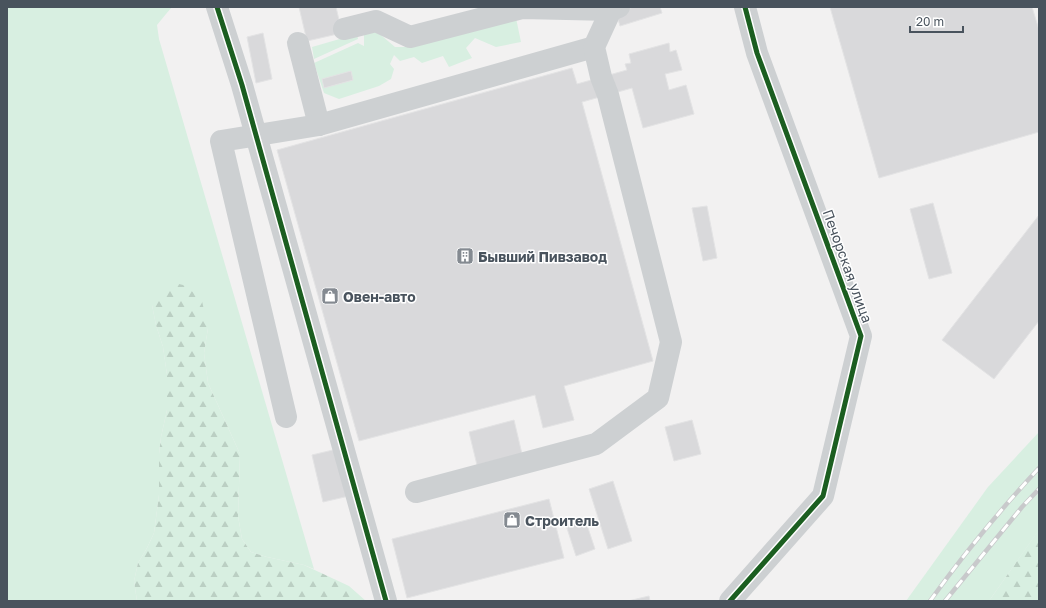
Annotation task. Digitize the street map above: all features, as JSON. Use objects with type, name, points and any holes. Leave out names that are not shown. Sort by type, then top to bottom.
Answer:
[{"type":"street","points":[[217,7],[242,85],[386,601]]},
{"type":"street","name":"Печорская улица","points":[[730,601],[823,496],[861,336],[757,53],[745,7]]},
{"type":"street","points":[[344,29],[376,21],[410,37],[522,8],[615,8],[594,47],[601,77],[608,95],[671,342],[658,398],[596,444],[416,492]]},
{"type":"street","points":[[298,43],[319,125]]},
{"type":"street","points":[[286,417],[221,141],[319,125],[594,47]]},
{"type":"green space","points":[[8,7],[172,7],[157,25],[159,39],[314,569],[304,565],[251,552],[242,539],[238,516],[240,454],[208,383],[204,353],[208,328],[152,305],[163,347],[167,375],[167,410],[159,454],[159,495],[154,533],[138,563],[134,581],[137,601],[7,601]]},
{"type":"green space","points":[[516,18],[521,42],[496,47],[475,38],[466,48],[472,58],[449,67],[443,56],[422,63],[414,57],[400,61],[394,55],[390,64],[394,69],[391,79],[379,86],[339,99],[324,93],[314,63],[358,43],[364,46],[364,34],[375,30],[395,47],[410,47]]},
{"type":"green space","points":[[357,34],[358,39],[314,59],[312,47]]},
{"type":"green space","points":[[171,282],[187,286],[202,301],[208,328],[204,353],[208,383],[240,454],[238,516],[242,539],[251,552],[304,565],[349,586],[366,601],[137,601],[134,581],[138,563],[154,533],[159,495],[159,454],[167,410],[167,375],[163,347],[152,305],[157,291]]},
{"type":"green space","points":[[1039,432],[1039,530],[989,601],[906,601],[988,487]]},
{"type":"green space","points":[[1039,530],[1039,601],[989,601],[1038,531]]},
{"type":"building","points":[[299,7],[336,7],[342,33],[307,41]]},
{"type":"building","points":[[634,7],[660,7],[662,13],[620,26],[616,12]]},
{"type":"building","points":[[830,7],[1032,7],[1039,30],[1039,132],[879,178]]},
{"type":"building","points":[[263,33],[272,79],[256,83],[247,37]]},
{"type":"building","name":"Бывший Пивзавод","points":[[669,43],[670,52],[676,50],[682,70],[665,74],[669,90],[686,85],[694,114],[643,128],[632,88],[582,102],[653,361],[564,386],[574,420],[543,428],[535,395],[359,441],[277,150],[572,68],[577,84],[627,70],[625,64],[631,63],[629,54]]},
{"type":"building","points":[[351,71],[353,80],[324,88],[322,79]]},
{"type":"building","points":[[933,203],[952,273],[929,279],[910,209]]},
{"type":"building","points":[[707,206],[717,258],[703,261],[692,208]]},
{"type":"building","points":[[1039,215],[1039,321],[994,379],[942,340]]},
{"type":"building","points":[[514,420],[522,454],[477,465],[469,432]]},
{"type":"building","points":[[692,420],[701,454],[674,461],[665,427]]},
{"type":"building","points":[[337,449],[349,496],[323,502],[312,455]]},
{"type":"building","points":[[613,481],[632,541],[608,549],[589,489]]},
{"type":"building","points":[[549,499],[564,558],[407,598],[392,539]]},
{"type":"building","points":[[585,519],[595,549],[576,556],[566,525]]},
{"type":"building","points":[[649,596],[650,601],[628,601]]},
{"type":"railway","points":[[930,601],[983,533],[1039,468]]},
{"type":"railway","points":[[945,601],[1022,507],[1039,489]]},
{"type":"cycle path","points":[[217,7],[242,85],[386,601]]},
{"type":"cycle path","points":[[730,601],[823,496],[861,336],[757,53],[745,7]]},
{"type":"place","name":"Бывший Пивзавод","points":[[465,256]]},
{"type":"place","name":"Овен-авто","points":[[330,296]]},
{"type":"place","name":"Строитель","points":[[512,520]]}]
